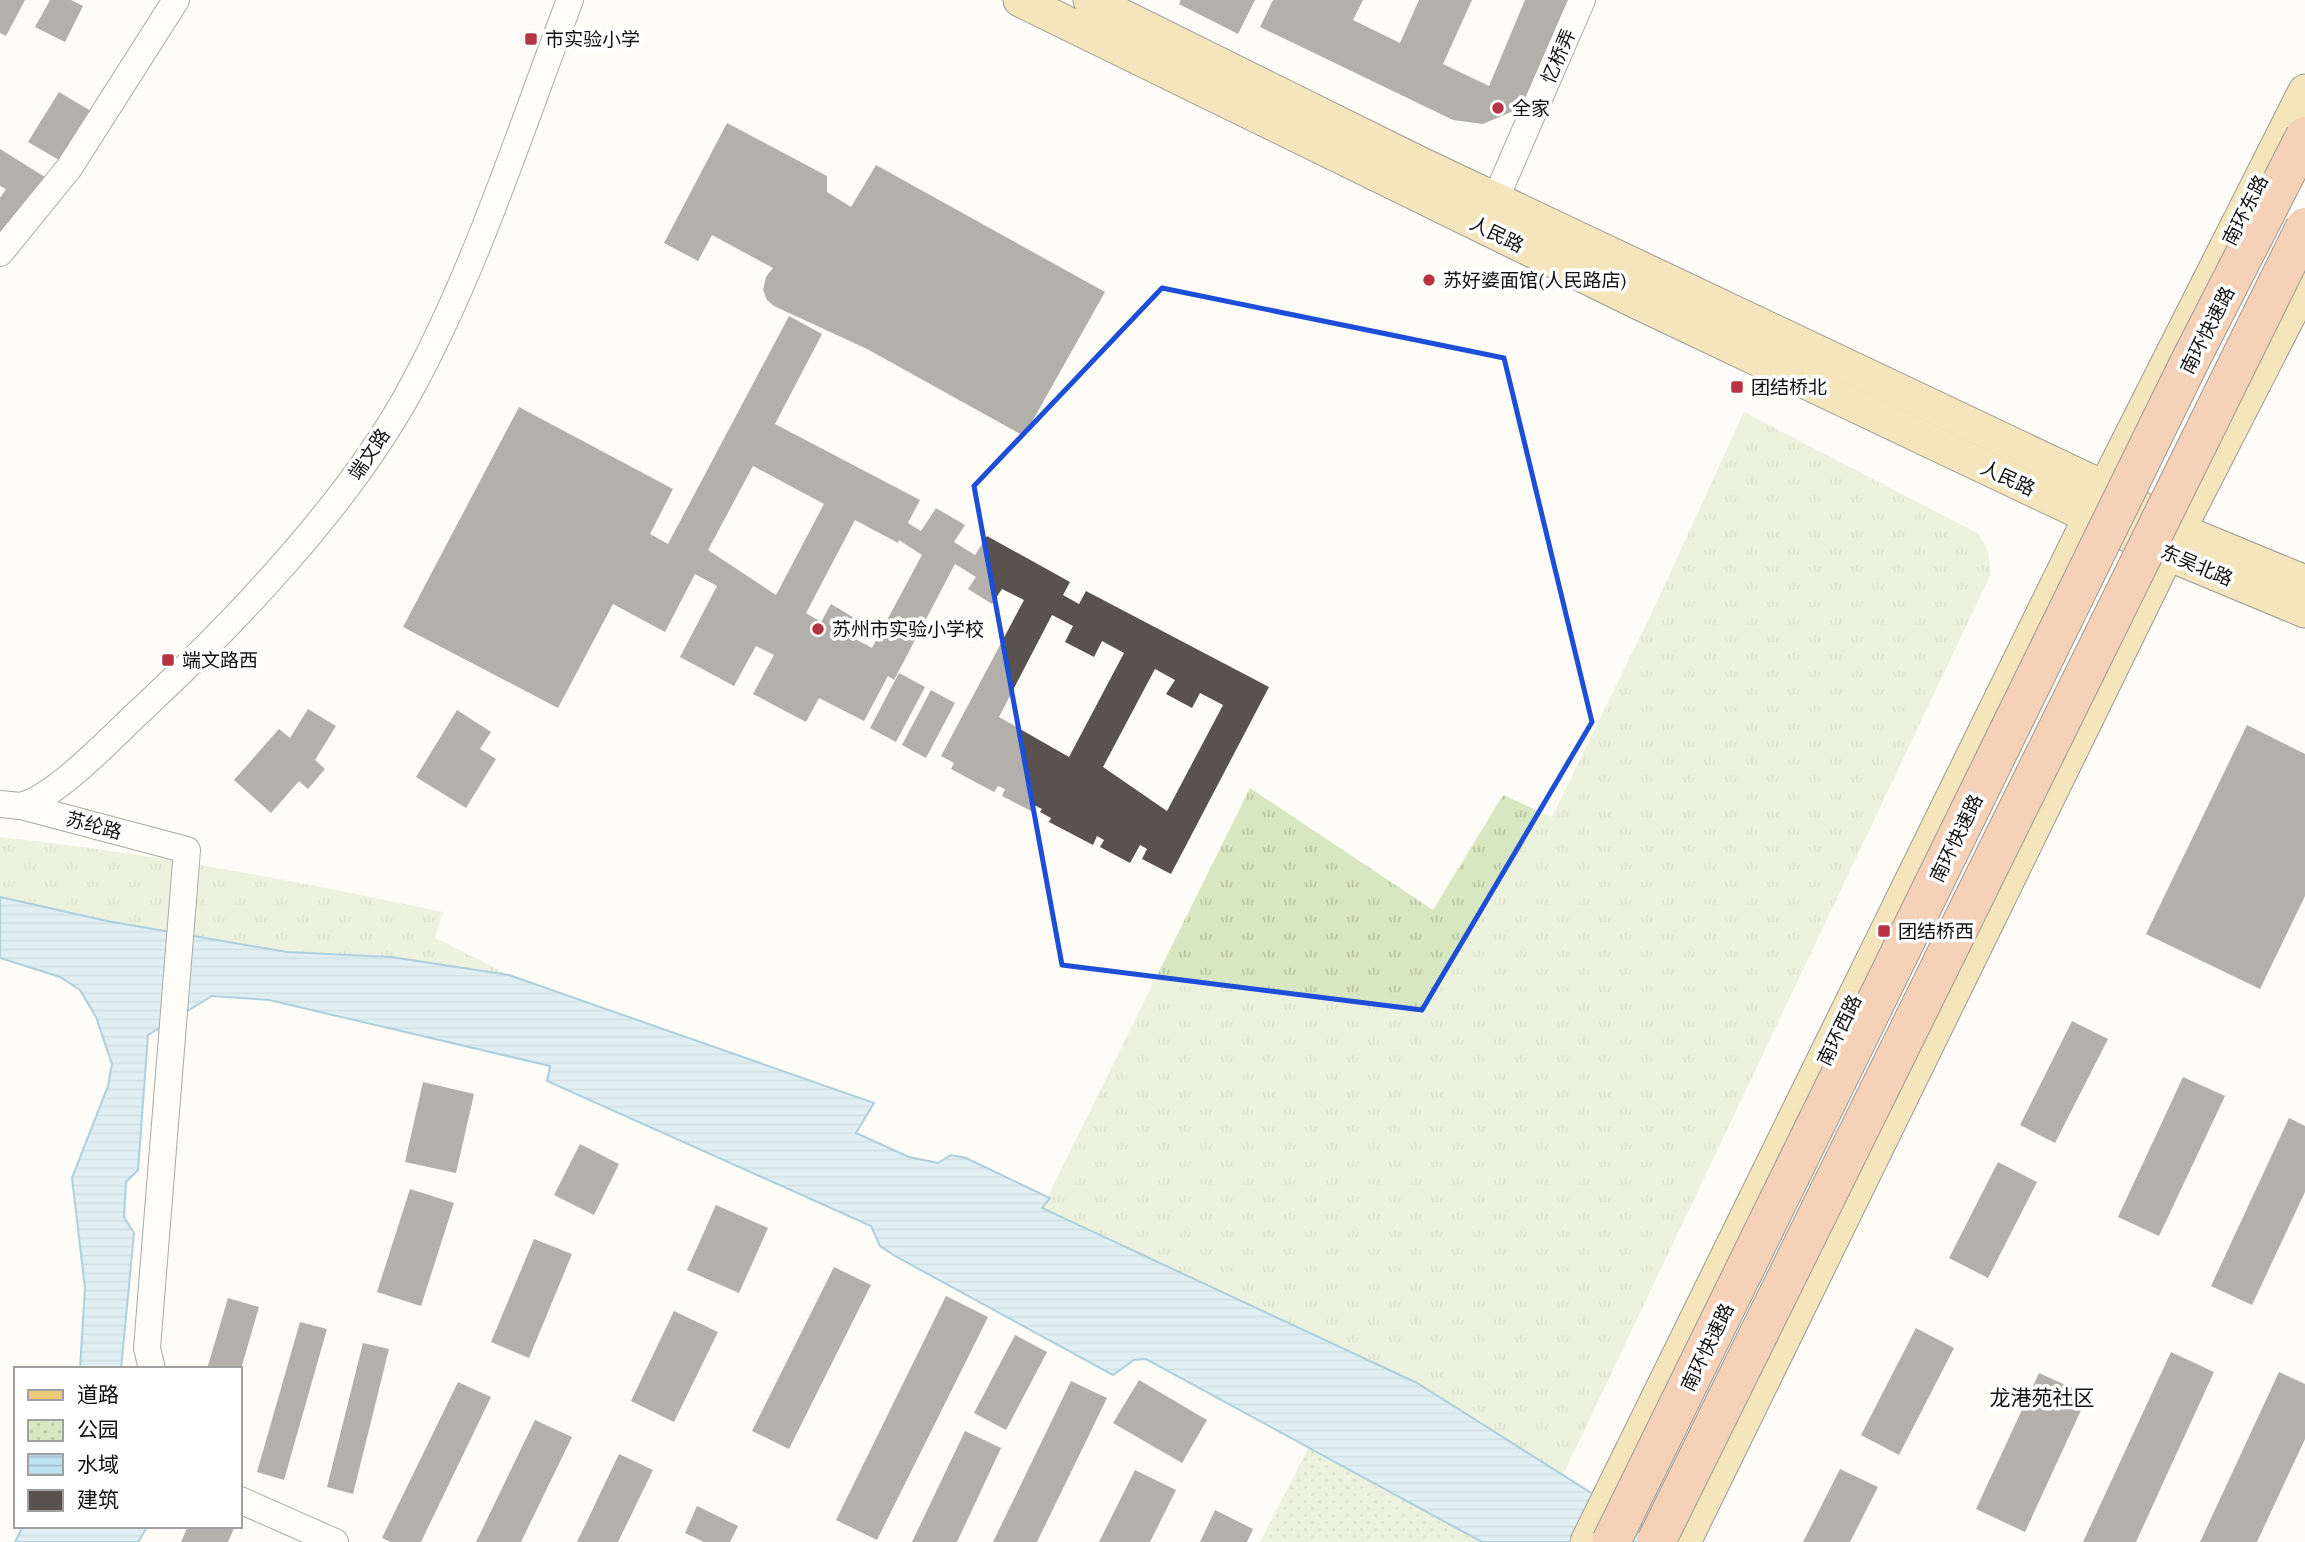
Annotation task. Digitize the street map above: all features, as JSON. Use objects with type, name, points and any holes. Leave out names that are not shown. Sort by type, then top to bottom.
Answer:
[{"type":"highway","name":"南环快速路","points":[[1611,1542],[2189,365],[2305,136]]},
{"type":"highway","name":"南环快速路","points":[[1656,1542],[2305,226]]},
{"type":"main road","name":"人民路","points":[[1020,0],[1490,214],[2097,502]]},
{"type":"main road","name":"人民路","points":[[1090,0],[1277,95],[1490,214]]},
{"type":"main road","name":"南环东路","points":[[2097,502],[2305,91]]},
{"type":"main road","points":[[1688,1534],[2173,542],[2305,284]]},
{"type":"main road","name":"东吴北路","points":[[2097,502],[2305,611]]},
{"type":"main road","name":"南环西路","points":[[1587,1542],[2097,502]]},
{"type":"main road","name":"东吴北路","points":[[2173,542],[2305,582]]},
{"type":"street","points":[[0,253],[69,168],[176,0]]},
{"type":"street","name":"端文路","points":[[11,805],[34,803],[83,763],[156,696],[287,558],[365,460],[405,400],[462,286],[570,0]]},
{"type":"street","name":"忆桥弄","points":[[1490,214],[1582,0]]},
{"type":"street","name":"苏纶路","points":[[11,805],[187,850],[147,1348],[152,1367]]},
{"type":"street","points":[[242,1501],[335,1542]]},
{"type":"highlighted area","points":[[1162,288],[1504,358],[1592,722],[1422,1010],[1062,965],[974,486]]},
{"type":"green space","points":[[1744,412],[1977,533],[1988,553],[1990,576],[1563,1475],[1417,1383],[1042,1208],[1250,788],[1433,910],[1503,795],[1552,817],[1656,604]]},
{"type":"green space","points":[[0,837],[222,869],[443,912],[435,938],[509,975],[287,952],[107,921],[0,897]]},
{"type":"green space","points":[[1309,1447],[1482,1542],[1260,1542]]},
{"type":"water","points":[[0,897],[107,921],[287,952],[391,957],[509,975],[874,1103],[856,1133],[909,1157],[938,1163],[951,1155],[966,1158],[1050,1198],[1042,1208],[1417,1383],[1669,1542],[1482,1542],[1146,1359],[1134,1360],[1113,1375],[895,1256],[880,1246],[871,1226],[547,1081],[550,1066],[269,1000],[212,996],[148,1035],[138,1170],[126,1182],[124,1217],[134,1233],[121,1367],[80,1367],[85,1288],[72,1178],[108,1086],[112,1064],[96,1017],[80,990],[60,977],[0,958]]},
{"type":"water","points":[[22,1528],[147,1528],[138,1542],[15,1542]]},
{"type":"building","points":[[0,0],[25,0],[6,36],[0,33]]},
{"type":"building","points":[[50,0],[71,0],[83,6],[65,42],[35,27]]},
{"type":"building","points":[[1181,0],[1255,0],[1238,34],[1179,4]]},
{"type":"building","points":[[1273,0],[1363,0],[1353,20],[1400,43],[1419,0],[1472,0],[1443,64],[1489,86],[1525,0],[1571,0],[1526,101],[1511,112],[1483,124],[1453,120],[1260,27]]},
{"type":"building","points":[[59,92],[91,111],[59,160],[28,142]]},
{"type":"building","points":[[727,123],[827,176],[827,192],[851,207],[876,165],[1105,292],[1024,436],[867,349],[774,306],[767,300],[763,290],[766,277],[773,268],[712,235],[698,261],[664,243]]},
{"type":"building","points":[[0,149],[45,177],[0,233],[0,198],[6,189],[0,186]]},
{"type":"building","points":[[789,316],[822,334],[775,424],[920,500],[908,523],[921,531],[936,508],[965,525],[954,542],[975,555],[987,536],[1070,582],[1063,595],[1079,604],[1086,591],[1269,687],[1171,874],[1142,859],[1147,849],[1140,845],[1130,863],[1100,847],[1104,840],[1097,836],[1093,845],[1049,822],[1051,818],[1040,812],[1042,809],[1034,805],[1031,811],[1002,796],[1005,789],[998,786],[994,792],[951,769],[954,763],[941,756],[1024,600],[1002,589],[992,604],[968,589],[976,577],[955,564],[894,680],[888,676],[864,721],[819,698],[806,722],[753,694],[774,655],[756,646],[734,686],[680,657],[717,586],[695,574],[665,632],[613,604],[558,708],[403,627],[519,407],[673,489],[650,534],[668,544]],"holes":[[[753,466],[824,504],[776,595],[708,550]],[[855,520],[898,543],[899,540],[922,555],[872,648],[846,634],[856,619],[831,604],[821,622],[806,613]],[[1052,615],[1073,626],[1065,642],[1094,657],[1102,641],[1124,653],[1069,757],[999,717]],[[1155,669],[1175,680],[1166,694],[1192,708],[1200,693],[1223,705],[1167,811],[1103,767]]]},
{"type":"building","points":[[899,673],[925,687],[896,742],[870,728]]},
{"type":"building","points":[[931,690],[955,703],[926,758],[902,745]]},
{"type":"building","points":[[308,709],[336,726],[315,760],[325,769],[308,789],[299,781],[271,813],[234,780],[279,729],[290,738]]},
{"type":"building","points":[[457,710],[491,732],[480,749],[496,759],[466,808],[416,777]]},
{"type":"building","points":[[2247,725],[2305,754],[2305,896],[2260,989],[2146,934]]},
{"type":"building","points":[[2072,1021],[2108,1039],[2055,1143],[2020,1125]]},
{"type":"building","points":[[2183,1077],[2225,1096],[2159,1236],[2118,1217]]},
{"type":"building","points":[[423,1082],[474,1094],[456,1173],[405,1162]]},
{"type":"building","points":[[2289,1118],[2305,1126],[2305,1192],[2252,1305],[2211,1286]]},
{"type":"building","points":[[580,1144],[619,1164],[594,1215],[554,1195]]},
{"type":"building","points":[[1998,1162],[2037,1182],[1988,1278],[1949,1258]]},
{"type":"building","points":[[410,1189],[454,1203],[421,1306],[377,1292]]},
{"type":"building","points":[[716,1205],[768,1228],[739,1293],[687,1270]]},
{"type":"building","points":[[534,1239],[572,1254],[529,1358],[491,1342]]},
{"type":"building","points":[[834,1267],[871,1285],[789,1449],[752,1431]]},
{"type":"building","points":[[946,1296],[988,1317],[877,1540],[836,1520]]},
{"type":"building","points":[[228,1298],[259,1307],[242,1367],[208,1367]]},
{"type":"building","points":[[674,1311],[718,1332],[674,1422],[631,1401]]},
{"type":"building","points":[[300,1322],[327,1329],[284,1480],[257,1472]]},
{"type":"building","points":[[1916,1328],[1954,1348],[1899,1455],[1861,1435]]},
{"type":"building","points":[[1015,1335],[1047,1352],[1006,1430],[974,1413]]},
{"type":"building","points":[[363,1343],[389,1349],[353,1494],[327,1487]]},
{"type":"building","points":[[2171,1352],[2214,1372],[2136,1542],[2083,1542]]},
{"type":"building","points":[[2279,1372],[2305,1384],[2305,1439],[2257,1542],[2200,1542]]},
{"type":"building","points":[[2039,1373],[2088,1395],[2025,1532],[1976,1509]]},
{"type":"building","points":[[1139,1380],[1207,1420],[1182,1463],[1113,1423]]},
{"type":"building","points":[[1071,1381],[1107,1398],[1037,1542],[993,1542]]},
{"type":"building","points":[[458,1382],[491,1397],[421,1542],[391,1542],[382,1538]]},
{"type":"building","points":[[535,1420],[572,1437],[521,1542],[476,1542]]},
{"type":"building","points":[[965,1431],[1001,1448],[957,1542],[912,1542]]},
{"type":"building","points":[[619,1454],[653,1470],[618,1542],[577,1542]]},
{"type":"building","points":[[1840,1469],[1878,1487],[1850,1542],[1803,1542]]},
{"type":"building","points":[[1135,1470],[1176,1490],[1150,1542],[1099,1542]]},
{"type":"building","points":[[697,1506],[738,1526],[730,1542],[704,1542],[685,1533]]},
{"type":"building","points":[[1215,1510],[1253,1529],[1247,1542],[1200,1542]]},
{"type":"building","points":[[187,1528],[234,1528],[228,1542],[181,1542]]},
{"type":"place","name":"市实验小学","points":[[531,39]]},
{"type":"place","name":"全家","points":[[1498,108]]},
{"type":"place","name":"苏好婆面馆(人民路店)","points":[[1429,280]]},
{"type":"place","name":"团结桥北","points":[[1737,387]]},
{"type":"place","name":"苏州市实验小学校","points":[[818,629]]},
{"type":"place","name":"端文路西","points":[[168,660]]},
{"type":"place","name":"团结桥西","points":[[1884,931]]},
{"type":"district","name":"龙港苑社区","points":[[2042,1397]]}]
